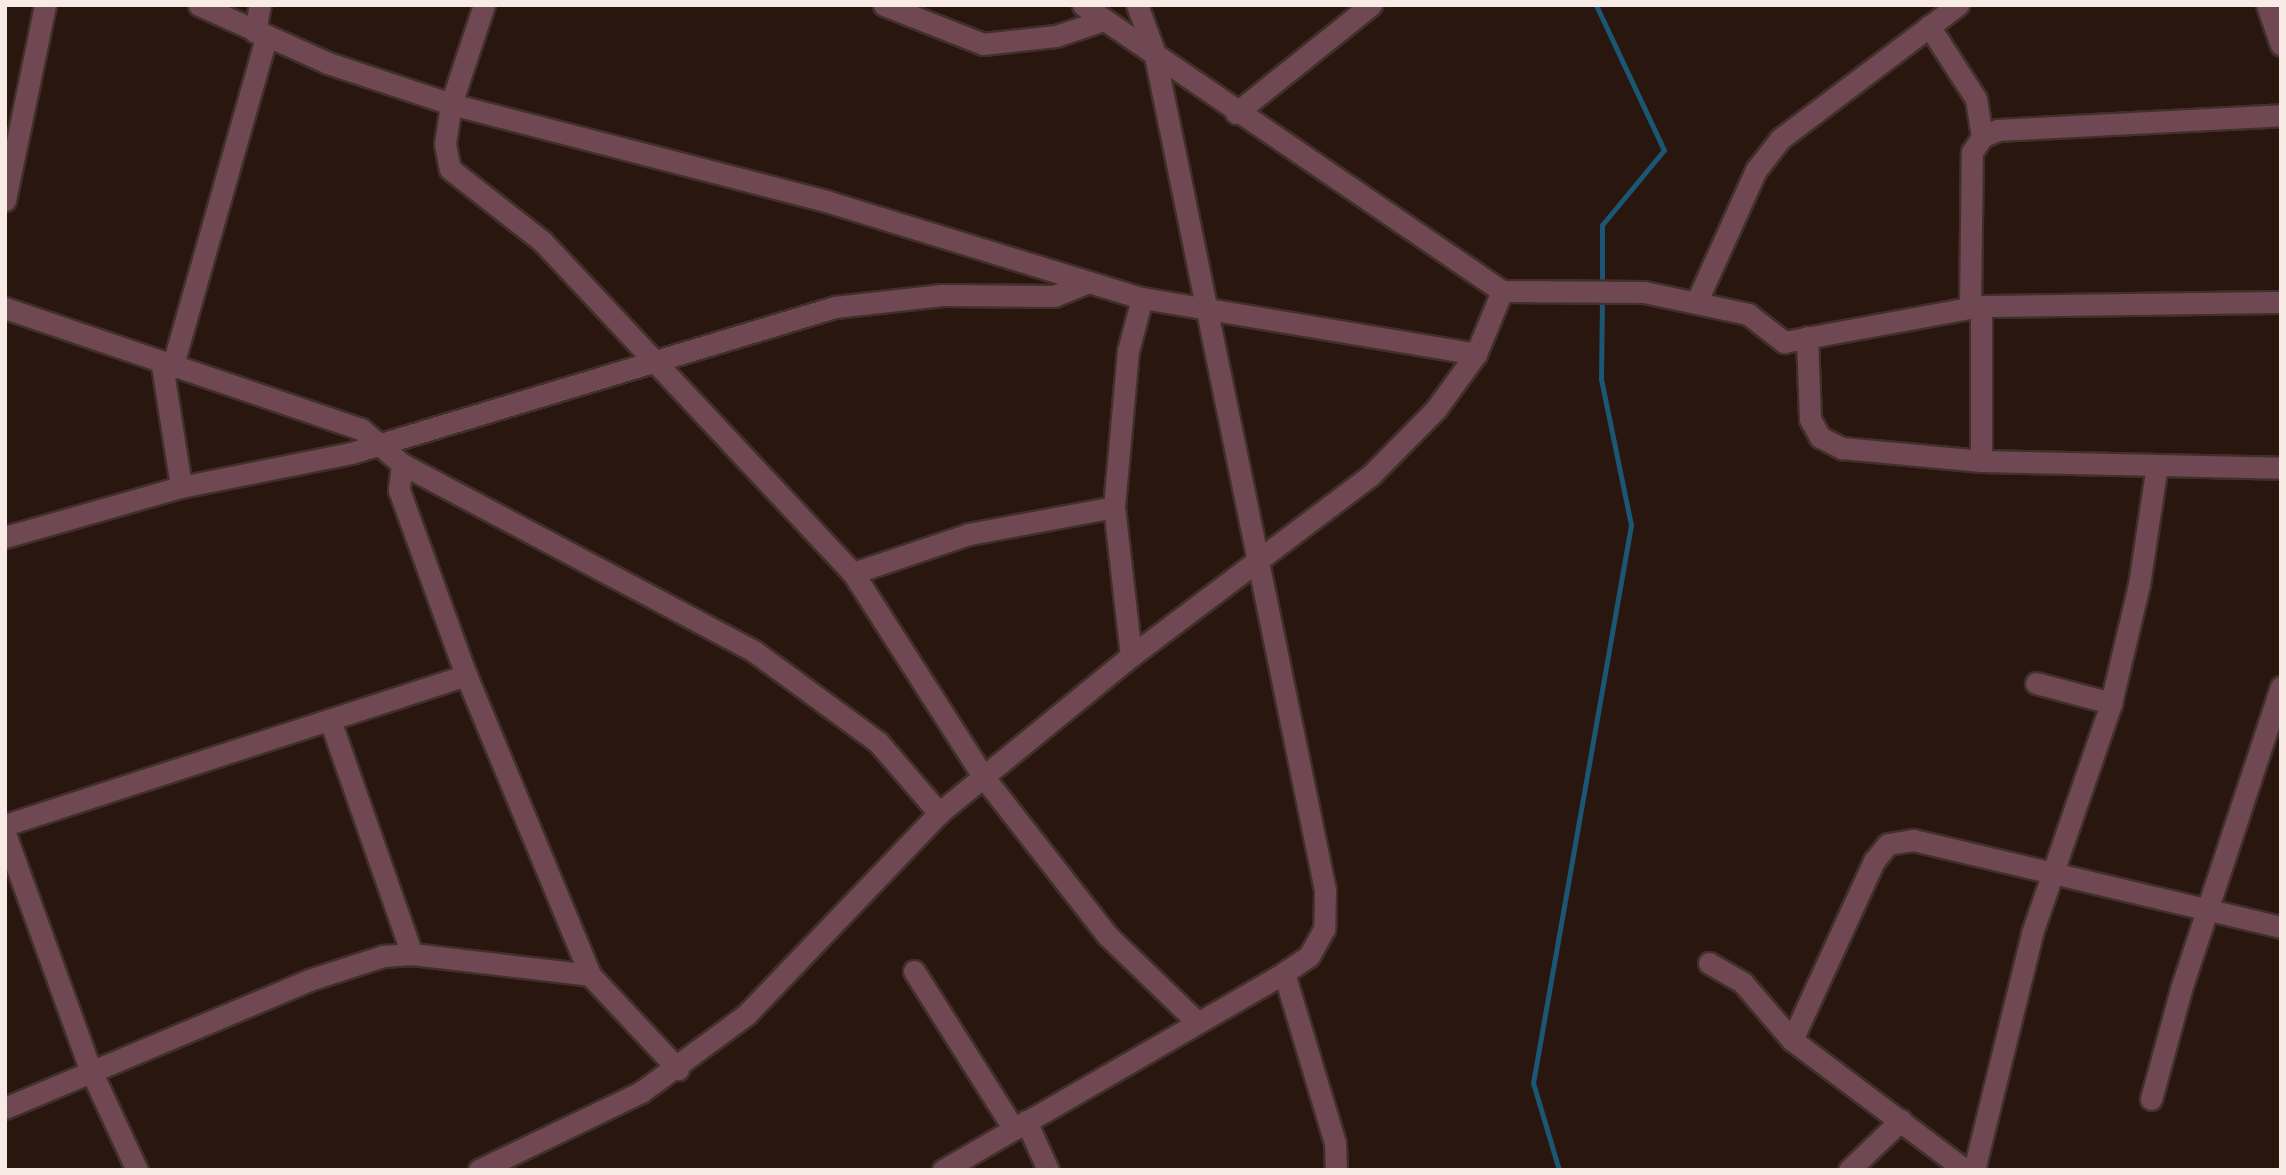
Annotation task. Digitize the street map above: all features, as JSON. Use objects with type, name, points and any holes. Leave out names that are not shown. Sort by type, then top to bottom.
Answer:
[{"type":"street","points":[[5,200],[46,5]]},
{"type":"street","points":[[199,5],[260,35],[451,104],[839,205],[1052,268],[1084,284],[1208,312],[1476,354]]},
{"type":"street","points":[[181,487],[167,366],[260,35],[260,5]]},
{"type":"street","points":[[484,5],[451,104],[445,144],[450,169],[543,242],[853,573],[982,775],[1108,936],[1195,1021]]},
{"type":"street","points":[[884,5],[983,44],[1056,36],[1104,20]]},
{"type":"street","points":[[1083,5],[1154,51],[1236,113],[1502,291],[1570,288],[1644,292],[1748,314],[1784,342],[1976,306],[2281,302]]},
{"type":"street","points":[[943,1170],[1195,1021],[1284,972],[1309,956],[1324,929],[1325,890],[1295,724],[1255,566],[1208,312],[1154,51],[1137,5]]},
{"type":"street","points":[[1236,113],[1371,5]]},
{"type":"street","points":[[1696,303],[1756,170],[1780,139],[1835,103],[1958,5]]},
{"type":"street","points":[[2267,5],[2281,45]]},
{"type":"street","points":[[1929,26],[1971,88],[1982,137]]},
{"type":"street","points":[[1981,461],[1972,152],[1982,137],[1998,130],[2281,115]]},
{"type":"street","points":[[5,537],[181,487],[380,443],[835,307],[942,295],[1054,296],[1084,284]]},
{"type":"street","points":[[479,1170],[590,1121],[678,1069],[801,961],[939,813],[982,775],[1131,656],[1255,566],[1370,476],[1436,408],[1476,354],[1502,291]]},
{"type":"street","points":[[1131,656],[1114,506],[1128,351],[1142,298]]},
{"type":"street","points":[[5,308],[167,366],[347,422],[380,443],[402,464],[755,652],[878,742],[939,813]]},
{"type":"street","points":[[1807,337],[1810,419],[1820,437],[1842,448],[1981,461],[2281,468]]},
{"type":"street","points":[[402,464],[399,490],[466,675],[590,975],[678,1069]]},
{"type":"street","points":[[1974,1170],[2008,1017],[2051,876],[2110,703],[2139,585],[2157,466]]},
{"type":"street","points":[[853,573],[969,534],[1114,506]]},
{"type":"street","points":[[5,825],[331,723],[466,675]]},
{"type":"street","points":[[2036,683],[2110,703]]},
{"type":"street","points":[[2151,1099],[2208,909],[2281,687]]},
{"type":"street","points":[[331,723],[412,954]]},
{"type":"street","points":[[5,834],[91,1071],[137,1170]]},
{"type":"street","points":[[1792,1040],[1874,861],[1888,844],[1913,840],[2051,876],[2281,927]]},
{"type":"street","points":[[5,1108],[309,980],[412,954],[590,975]]},
{"type":"street","points":[[1709,963],[1743,983],[1792,1040],[1965,1170]]},
{"type":"street","points":[[914,971],[1048,1170]]},
{"type":"street","points":[[1284,972],[1335,1143],[1336,1170]]},
{"type":"street","points":[[1849,1170],[1901,1120]]},
{"type":"waterway","points":[[1596,5],[1664,150],[1602,225],[1602,286]]},
{"type":"waterway","points":[[1559,1170],[1533,1083],[1631,525],[1601,379],[1602,296]]}]
